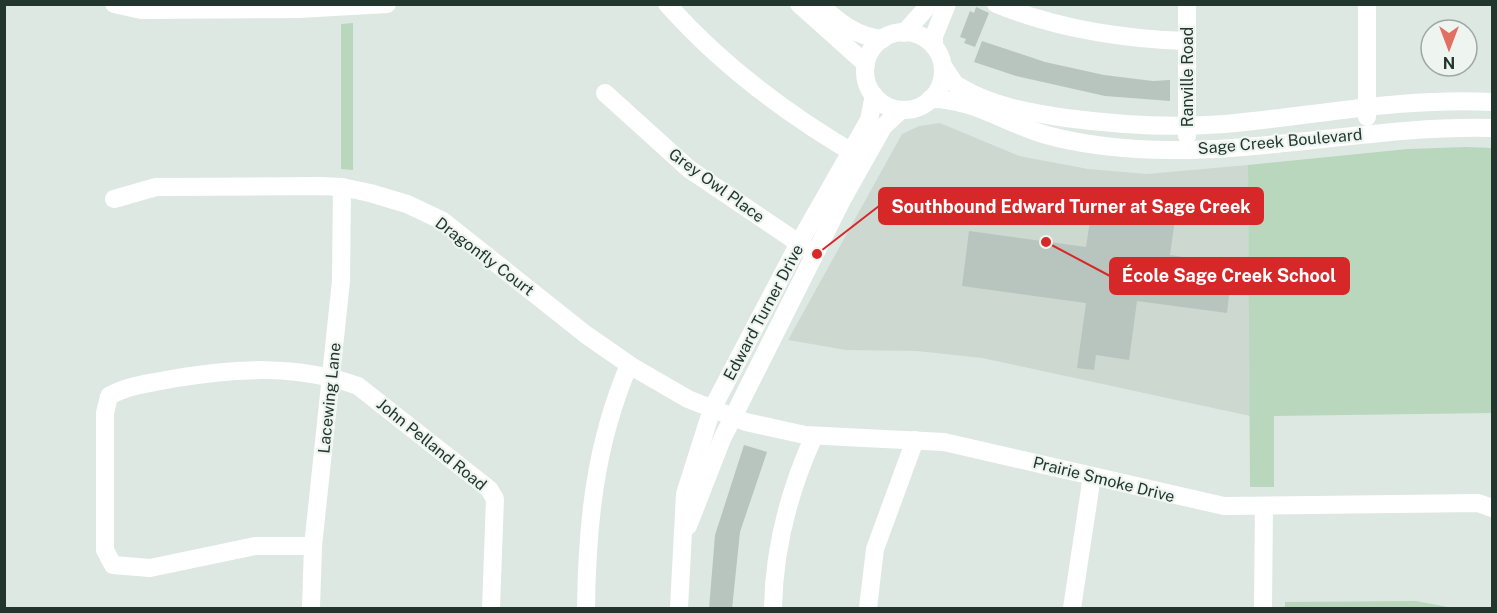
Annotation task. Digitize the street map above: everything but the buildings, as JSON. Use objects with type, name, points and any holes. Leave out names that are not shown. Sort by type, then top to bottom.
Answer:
[{"type":"street","points":[[114,4],[120,8],[152,10],[299,9],[387,4]]},
{"type":"street","points":[[667,4],[741,77],[792,116],[858,156]]},
{"type":"street","points":[[798,4],[866,64]]},
{"type":"street","points":[[819,4],[852,31],[869,38],[883,39],[904,33],[915,34],[934,46]]},
{"type":"street","points":[[904,33],[930,4]]},
{"type":"street","points":[[883,39],[872,49],[866,64],[867,84],[874,95],[886,105],[901,110],[917,108],[930,99],[939,88],[942,66],[934,46],[934,36],[947,4]]},
{"type":"street","points":[[996,4],[1029,17],[1094,33],[1187,41]]},
{"type":"street","name":"Ranville Road","points":[[1187,4],[1187,149]]},
{"type":"street","points":[[1367,4],[1367,132]]},
{"type":"street","name":"Sage Creek Boulevard","points":[[942,66],[955,84],[1008,107],[1043,115],[1118,124],[1225,124],[1367,107],[1448,101],[1492,102]]},
{"type":"street","name":"Grey Owl Place","points":[[605,93],[689,169],[803,245]]},
{"type":"street","name":"Edward Turner Drive","points":[[721,413],[858,156],[874,95]]},
{"type":"street","name":"Sage Creek Boulevard","points":[[930,99],[957,101],[1012,123],[1074,142],[1139,149],[1272,145],[1416,128],[1492,128]]},
{"type":"street","name":"Edward Turner Drive","points":[[679,609],[685,495],[721,413],[803,245],[858,156],[901,110]]},
{"type":"street","name":"Dragonfly Court","points":[[114,199],[156,187],[342,187],[408,204],[443,221],[585,334],[629,365],[688,399],[721,413]]},
{"type":"street","name":"Lacewing Lane","points":[[311,609],[313,546],[341,281],[342,187]]},
{"type":"street","points":[[586,609],[589,543],[599,451],[629,365]]},
{"type":"street","name":"John Pelland Road","points":[[313,546],[255,546],[150,568],[112,565],[105,550],[105,413],[110,396],[123,388],[218,371],[296,371],[332,376],[358,386],[489,489],[495,499],[497,512],[491,609]]},
{"type":"street","name":"Prairie Smoke Drive","points":[[721,413],[774,429],[814,436],[915,440],[985,450],[1201,503],[1224,506],[1478,503],[1492,508]]},
{"type":"street","points":[[773,609],[778,549],[784,520],[791,493],[814,436]]},
{"type":"street","points":[[868,609],[875,549],[892,497],[915,440]]},
{"type":"street","points":[[1072,609],[1092,476]]},
{"type":"street","points":[[1263,609],[1264,506]]},
{"type":"shaded area","points":[[940,123],[1019,156],[1088,169],[1147,174],[1248,165],[1250,416],[982,358],[917,351],[846,350],[788,340],[902,134],[919,126]]},
{"type":"green space","points":[[353,23],[353,170],[341,169],[341,24]]},
{"type":"green space","points":[[1492,148],[1492,413],[1274,416],[1274,487],[1250,487],[1248,165],[1408,149]]},
{"type":"green space","points":[[1416,601],[1453,608],[1285,608],[1285,602]]},
{"type":"place","name":"École Sage Creek School","points":[[1046,242]]},
{"type":"place","name":"Southbound Edward Turner at Sage Creek","points":[[817,254]]}]
